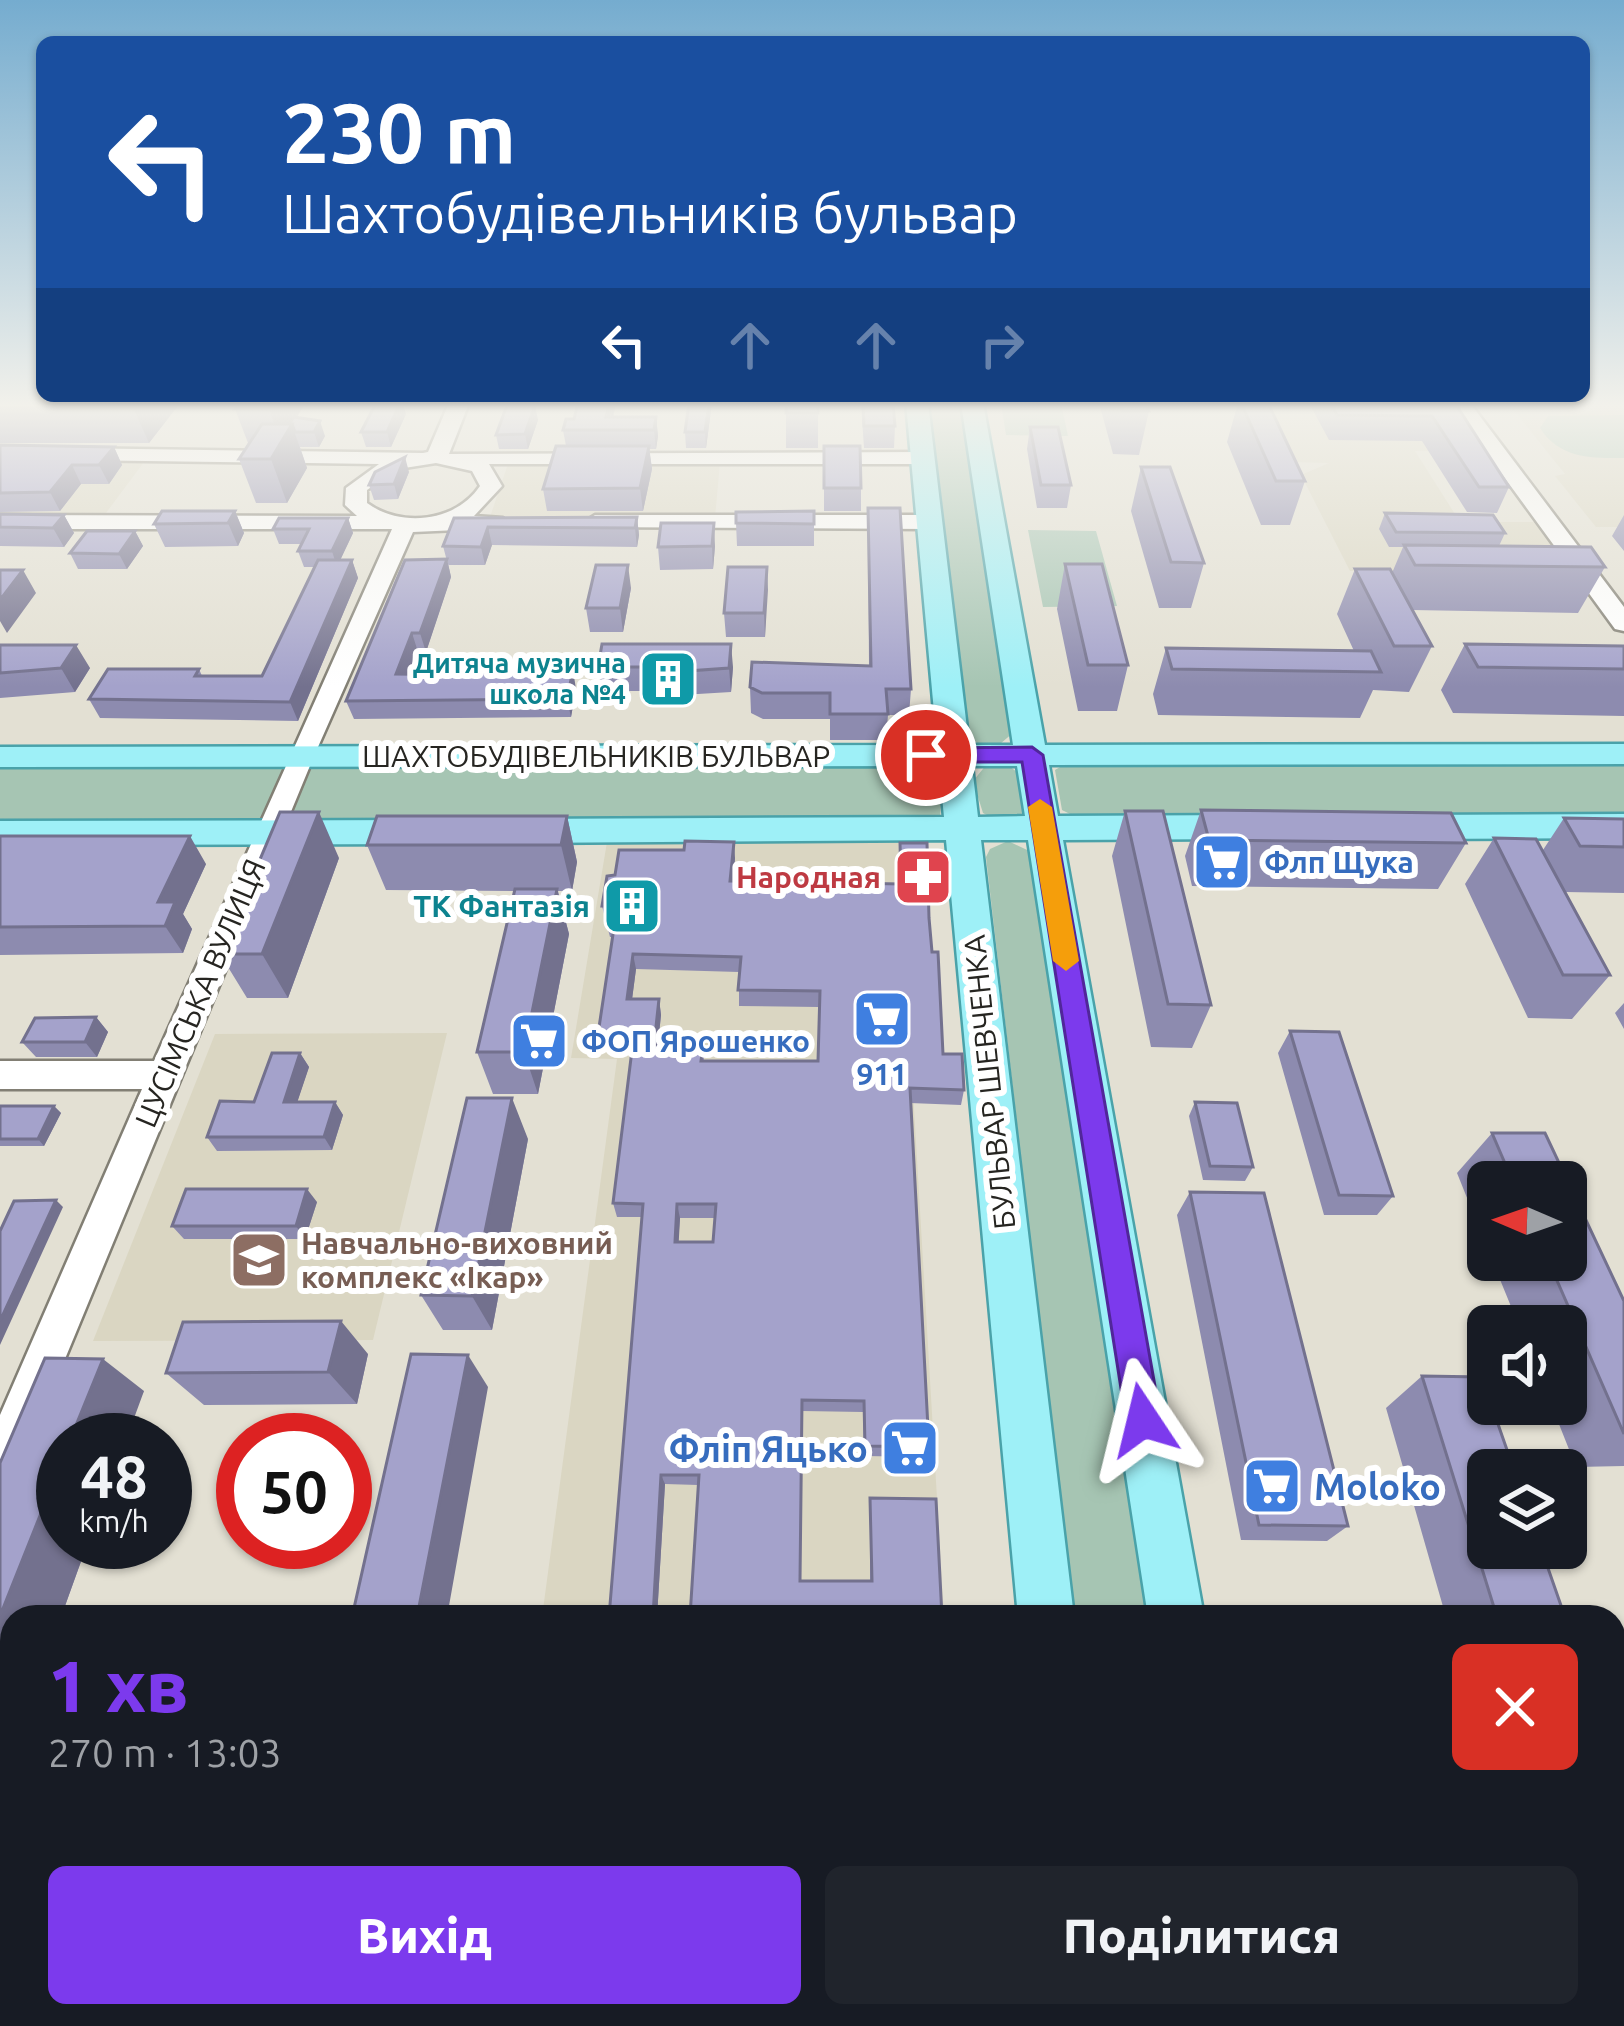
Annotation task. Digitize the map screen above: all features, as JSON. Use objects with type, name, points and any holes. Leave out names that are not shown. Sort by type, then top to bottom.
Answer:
[{"type":"main road","name":"БУЛЬВАР ШЕВЧЕНКА","points":[[926,498],[1045,1605]]},
{"type":"main road","points":[[988,498],[1174,1605]]},
{"type":"main road","name":"ШАХТОБУДІВЕЛЬНИКІВ БУЛЬВАР","points":[[0,757],[1624,754]]},
{"type":"main road","points":[[1364,827],[1624,826]]},
{"type":"main road","points":[[0,833],[1270,827]]},
{"type":"street","points":[[358,498],[359,509],[405,523],[469,510],[483,498]]},
{"type":"street","points":[[1530,498],[1624,624]]},
{"type":"street","points":[[0,522],[509,523]]},
{"type":"street","points":[[575,522],[929,522]]},
{"type":"street","name":"ЦУСІМСЬКА ВУЛИЦЯ","points":[[0,1465],[300,756],[405,523]]},
{"type":"street","points":[[0,1076],[165,1075]]},
{"type":"shaded area","points":[[0,498],[118,498],[103,517],[0,516]]},
{"type":"shaded area","points":[[497,498],[717,498],[715,518],[490,517]]},
{"type":"shaded area","points":[[1313,498],[1445,498],[1460,522],[1541,522],[1577,572],[1350,571]]},
{"type":"shaded area","points":[[1572,498],[1624,498],[1624,527],[1596,527]]},
{"type":"shaded area","points":[[608,836],[898,837],[943,1605],[544,1605],[617,1059],[571,1058]]},
{"type":"shaded area","name":"Навчально-виховний комплекс «Ікар»","points":[[447,1033],[373,1340],[93,1341],[215,1034]]},
{"type":"green space","points":[[938,498],[978,498],[1014,732],[1000,744],[977,743],[964,731]]},
{"type":"green space","points":[[1028,530],[1096,531],[1117,606],[1043,607]]},
{"type":"green space","points":[[1067,763],[1624,764],[1624,819],[1076,817],[1062,810],[1055,770]]},
{"type":"green space","points":[[987,764],[1008,765],[1023,777],[1027,810],[1022,815],[993,818],[983,813],[973,781]]},
{"type":"green space","points":[[934,765],[942,779],[940,820],[0,820],[0,766]]},
{"type":"green space","points":[[1008,841],[1040,856],[1162,1605],[1073,1605],[986,857],[990,849]]},
{"type":"building","points":[[1151,498],[1181,498],[1204,563],[1171,562]]},
{"type":"building","points":[[868,508],[900,508],[911,689],[886,689],[888,714],[830,714],[830,693],[762,693],[750,687],[752,662],[871,666]]},
{"type":"building","points":[[162,511],[235,511],[228,523],[154,524]]},
{"type":"building","points":[[814,511],[814,524],[736,523],[736,512]]},
{"type":"building","points":[[1385,513],[1493,515],[1505,533],[1396,532]]},
{"type":"building","points":[[0,514],[64,515],[53,528],[0,527]]},
{"type":"building","points":[[637,517],[635,528],[488,527],[481,547],[443,546],[454,518]]},
{"type":"building","points":[[279,518],[348,518],[332,551],[298,551],[309,529],[273,529]]},
{"type":"building","points":[[661,523],[714,523],[712,546],[658,547]]},
{"type":"building","points":[[87,531],[135,531],[119,554],[70,553]]},
{"type":"building","points":[[1404,545],[1591,547],[1605,567],[1415,565]]},
{"type":"building","points":[[447,559],[420,633],[412,633],[396,674],[573,670],[567,699],[346,701],[405,560]]},
{"type":"building","points":[[318,560],[352,560],[290,702],[89,699],[108,669],[199,669],[195,676],[262,676]]},
{"type":"building","points":[[1065,564],[1102,564],[1128,665],[1088,665]]},
{"type":"building","points":[[596,565],[628,565],[620,608],[586,608]]},
{"type":"building","points":[[728,567],[767,567],[764,613],[724,613]]},
{"type":"building","points":[[1355,569],[1390,569],[1432,646],[1394,646]]},
{"type":"building","points":[[0,570],[23,570],[0,600]]},
{"type":"building","points":[[602,644],[731,644],[729,668],[645,674],[646,667],[598,667]]},
{"type":"building","points":[[1465,644],[1624,646],[1624,669],[1478,667]]},
{"type":"building","points":[[0,645],[76,645],[61,668],[0,673]]},
{"type":"building","points":[[1166,648],[1371,651],[1381,672],[1172,669]]},
{"type":"building","points":[[1201,810],[1451,813],[1466,843],[1209,840]]},
{"type":"building","points":[[1125,811],[1163,811],[1211,1005],[1168,1004]]},
{"type":"building","points":[[280,812],[319,812],[262,954],[220,954]]},
{"type":"building","points":[[377,816],[567,816],[561,845],[367,845]]},
{"type":"building","points":[[1564,818],[1624,819],[1624,847],[1580,846]]},
{"type":"building","points":[[0,836],[190,836],[158,902],[175,902],[165,926],[0,927]]},
{"type":"building","points":[[1494,838],[1536,839],[1610,975],[1563,975]]},
{"type":"building","points":[[685,841],[734,842],[730,881],[901,884],[900,843],[927,843],[929,918],[932,952],[938,952],[943,1054],[962,1054],[964,1090],[910,1088],[929,1447],[865,1446],[864,1401],[802,1400],[800,1581],[872,1581],[870,1498],[936,1499],[941,1605],[691,1605],[699,1475],[661,1475],[654,1605],[610,1605],[643,1204],[613,1203],[634,1034],[598,1034],[615,921],[607,920],[609,906],[602,906],[607,876],[615,875],[619,850],[684,850]],"holes":[[[633,954],[741,957],[738,990],[820,991],[818,1061],[701,1061],[703,1046],[654,1045],[659,999],[627,999]],[[677,1204],[716,1204],[713,1242],[675,1242]]]},
{"type":"building","points":[[515,889],[557,889],[524,1052],[477,1052]]},
{"type":"building","points":[[96,1017],[85,1042],[22,1042],[35,1018]]},
{"type":"building","points":[[1290,1031],[1339,1032],[1393,1196],[1339,1195]]},
{"type":"building","points":[[272,1053],[300,1053],[284,1102],[335,1102],[324,1137],[207,1137],[220,1101],[254,1102]]},
{"type":"building","points":[[467,1098],[512,1098],[472,1296],[421,1295]]},
{"type":"building","points":[[1195,1102],[1237,1103],[1253,1167],[1210,1166]]},
{"type":"building","points":[[0,1106],[54,1106],[38,1139],[0,1139]]},
{"type":"building","points":[[1492,1133],[1545,1133],[1558,1161],[1504,1161]]},
{"type":"building","points":[[186,1189],[307,1189],[296,1226],[172,1226]]},
{"type":"building","points":[[1190,1192],[1264,1193],[1348,1526],[1259,1525]]},
{"type":"building","points":[[56,1200],[0,1321],[0,1231],[14,1201]]},
{"type":"building","points":[[1587,1222],[1624,1301],[1624,1434],[1587,1349],[1587,1305],[1568,1305],[1557,1281],[1587,1281]]},
{"type":"building","points":[[341,1321],[328,1372],[166,1373],[183,1322]]},
{"type":"building","points":[[411,1354],[468,1355],[419,1605],[355,1605],[363,1569],[372,1569],[372,1528]]},
{"type":"building","points":[[45,1358],[103,1359],[81,1413],[36,1413],[36,1526],[4,1605],[0,1605],[0,1463]]},
{"type":"building","points":[[1422,1376],[1467,1377],[1467,1425],[1498,1425],[1507,1449],[1467,1449],[1467,1521]]},
{"type":"building","points":[[1482,1569],[1548,1569],[1561,1605],[1493,1605]]},
{"type":"slow traffic","points":[[1040,807],[1066,961]]},
{"type":"place","name":"Дитяча музична школа №4","points":[[668,679]]},
{"type":"place","name":"Флп Щука","points":[[1222,862]]},
{"type":"place","name":"Народная","points":[[923,877]]},
{"type":"place","name":"ТК Фантазія","points":[[632,906]]},
{"type":"place","name":"911","points":[[882,1019]]},
{"type":"place","name":"ФОП Ярошенко","points":[[539,1041]]},
{"type":"place","name":"Навчально-виховний комплекс «Ікар»","points":[[259,1260]]},
{"type":"place","name":"Фліп Яцько","points":[[910,1448]]},
{"type":"place","name":"Moloko","points":[[1272,1486]]},
{"type":"route","points":[[926,755],[1032,755],[1143,1420]]}]
